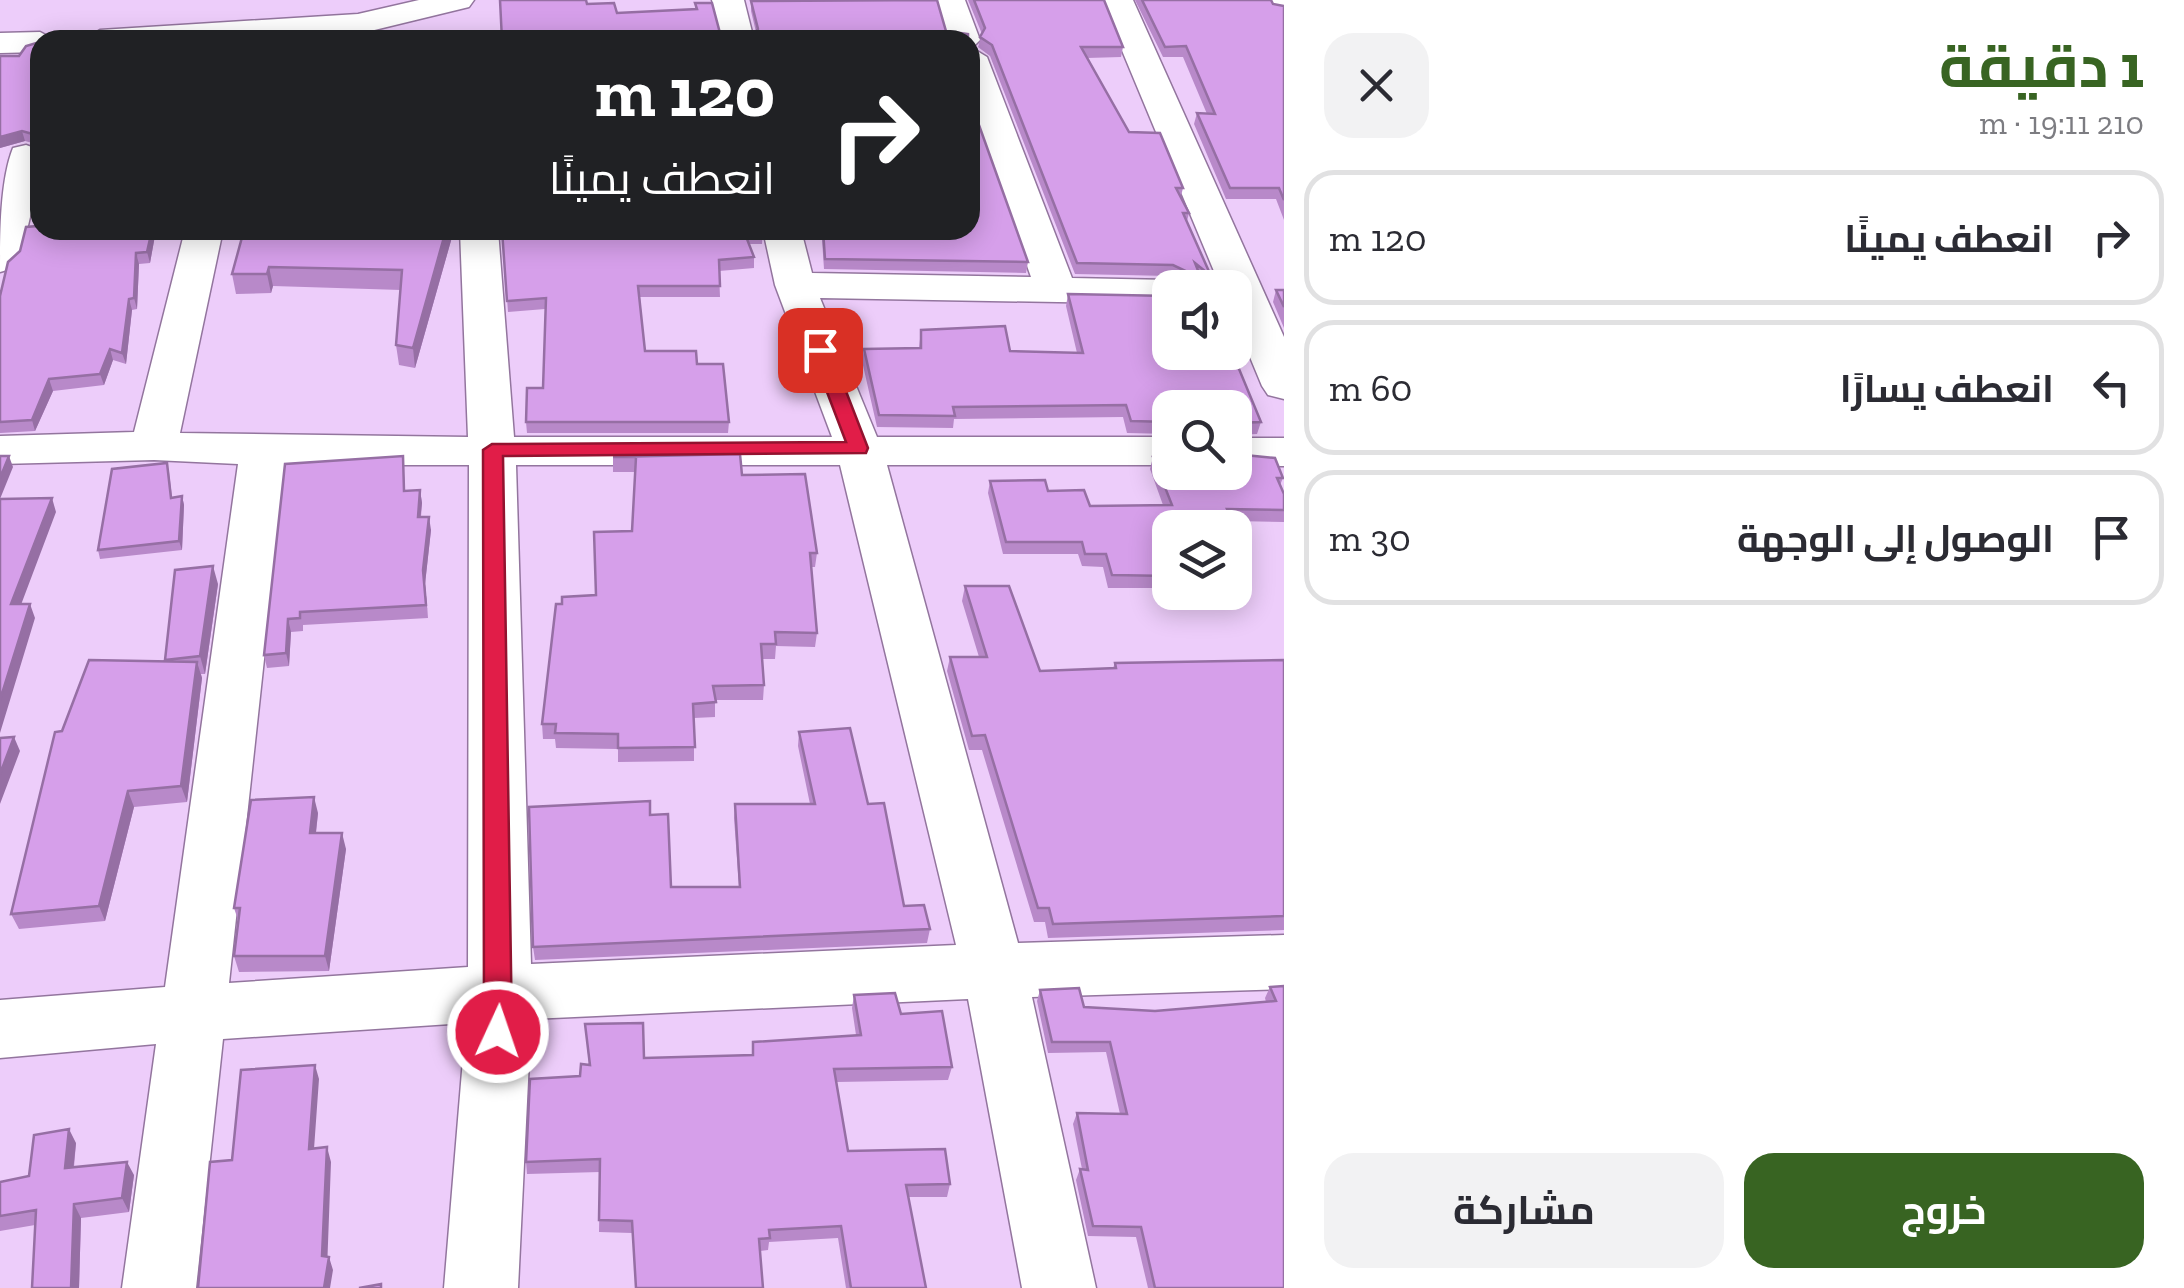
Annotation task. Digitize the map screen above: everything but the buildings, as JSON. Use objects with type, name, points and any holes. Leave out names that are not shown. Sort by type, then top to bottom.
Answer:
[{"type":"street","points":[[728,0],[736,30]]},
{"type":"street","points":[[949,0],[960,30]]},
{"type":"street","points":[[1117,0],[1232,270]]},
{"type":"street","points":[[308,30],[463,9]]},
{"type":"street","points":[[0,43],[30,42]]},
{"type":"street","points":[[980,84],[1056,293]]},
{"type":"street","points":[[0,260],[22,156]]},
{"type":"street","points":[[154,446],[202,240]]},
{"type":"street","points":[[480,240],[492,450],[500,996],[482,1288]]},
{"type":"street","points":[[784,240],[795,285],[858,448],[994,970],[1059,1288]]},
{"type":"street","points":[[795,285],[1152,292]]},
{"type":"street","points":[[1252,316],[1284,386]]},
{"type":"street","points":[[0,450],[154,446],[263,451],[1152,451]]},
{"type":"street","points":[[158,1288],[190,1012],[239,691],[263,451]]},
{"type":"street","points":[[1252,452],[1284,452]]},
{"type":"street","points":[[0,1029],[190,1012],[994,970],[1284,962]]},
{"type":"route","points":[[498,1032],[492,450],[858,448],[820,350]]}]
